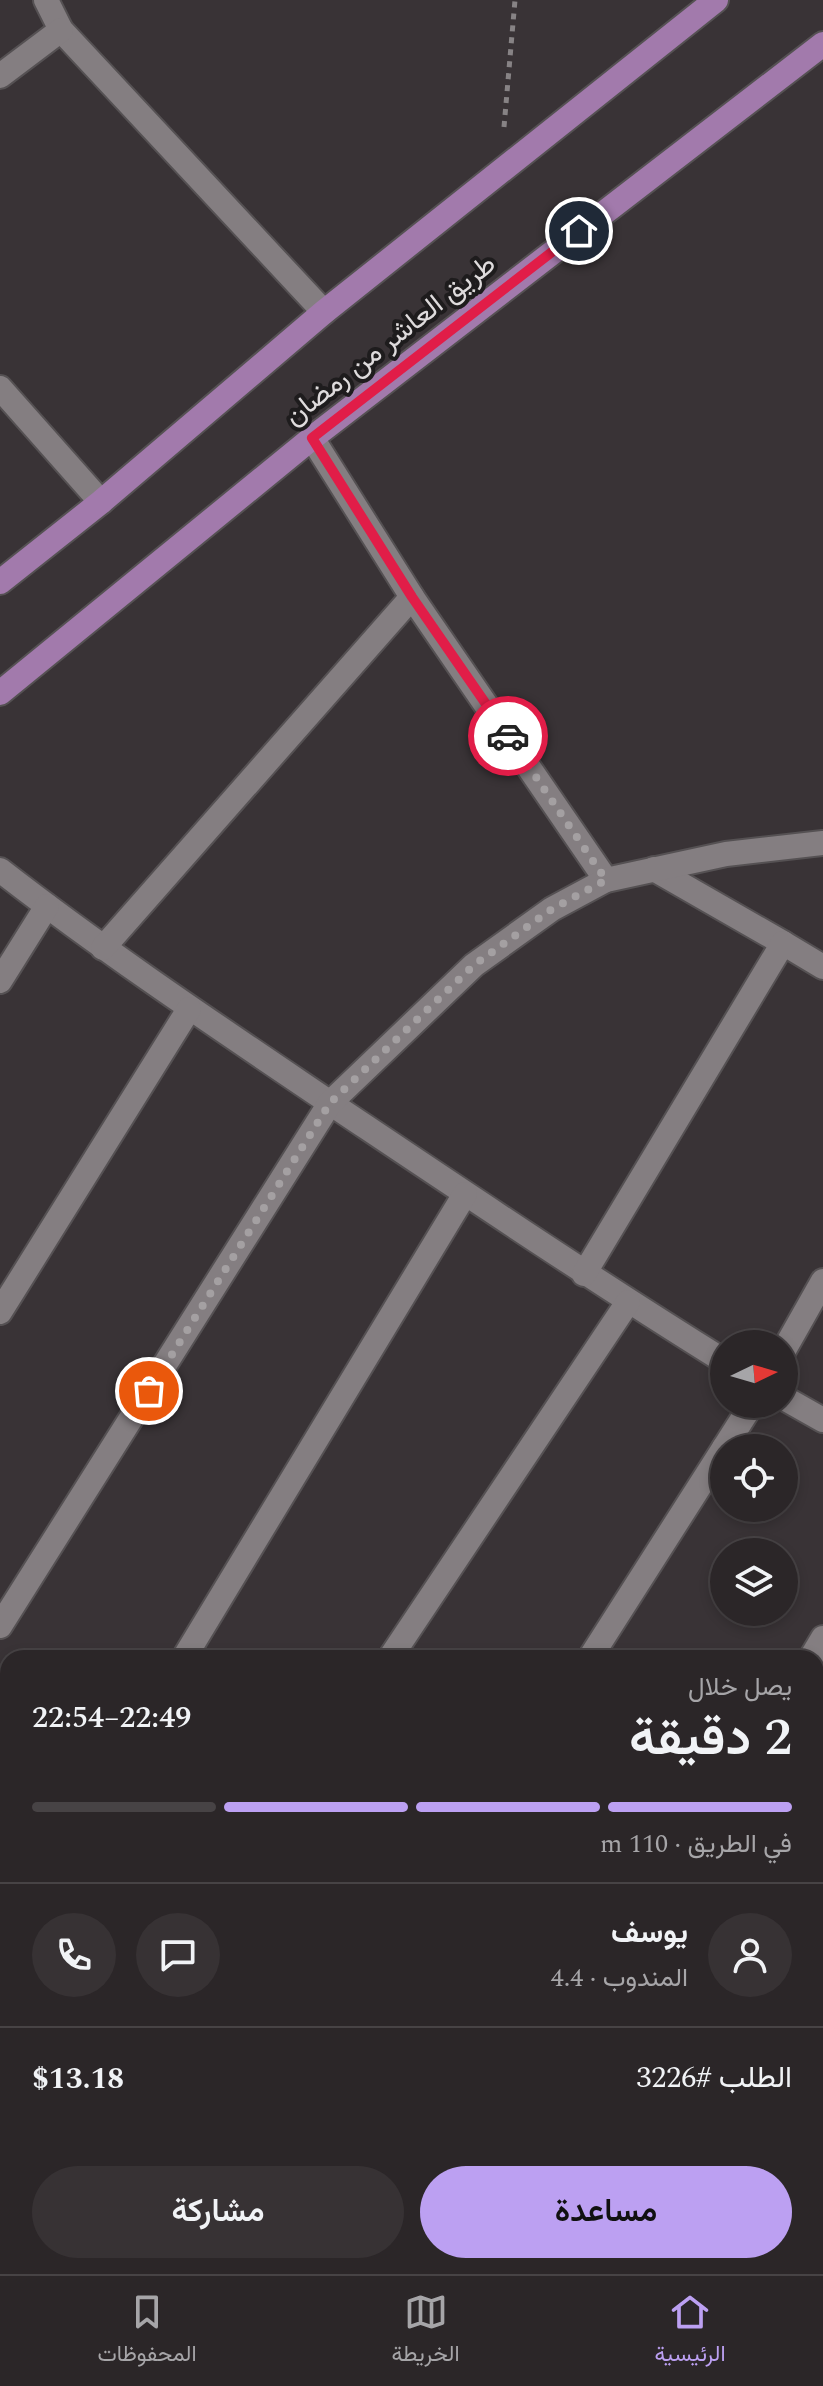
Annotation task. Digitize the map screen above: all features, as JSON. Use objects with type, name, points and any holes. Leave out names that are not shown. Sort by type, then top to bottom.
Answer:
[{"type":"main road","points":[[0,582],[101,502],[324,312],[716,0]]},
{"type":"main road","name":"طريق العاشر من رمضان","points":[[0,693],[312,438],[823,44]]},
{"type":"street","points":[[46,0],[61,30],[324,312]]},
{"type":"street","points":[[0,76],[61,30]]},
{"type":"street","points":[[0,388],[101,502]]},
{"type":"street","points":[[312,438],[412,597],[606,880]]},
{"type":"street","points":[[103,948],[412,597]]},
{"type":"street","points":[[0,1626],[330,1103],[474,965],[552,909],[606,880],[726,854],[823,843]]},
{"type":"street","points":[[654,869],[823,967]]},
{"type":"street","points":[[0,870],[189,1009],[584,1274],[710,1352]]},
{"type":"street","points":[[0,981],[47,906]]},
{"type":"street","points":[[584,1274],[783,943]]},
{"type":"street","points":[[0,1312],[189,1009]]},
{"type":"street","points":[[189,1650],[465,1194]]},
{"type":"street","points":[[795,1330],[823,1281]]},
{"type":"street","points":[[395,1650],[628,1302]]},
{"type":"street","points":[[798,1406],[823,1420]]},
{"type":"street","points":[[595,1650],[710,1470]]},
{"type":"path","points":[[500,172],[515,0]]},
{"type":"way so far","points":[[149,1391],[330,1103],[474,965],[552,909],[606,880],[508,736]]},
{"type":"route","points":[[508,736],[412,597],[312,438],[579,231]]}]
